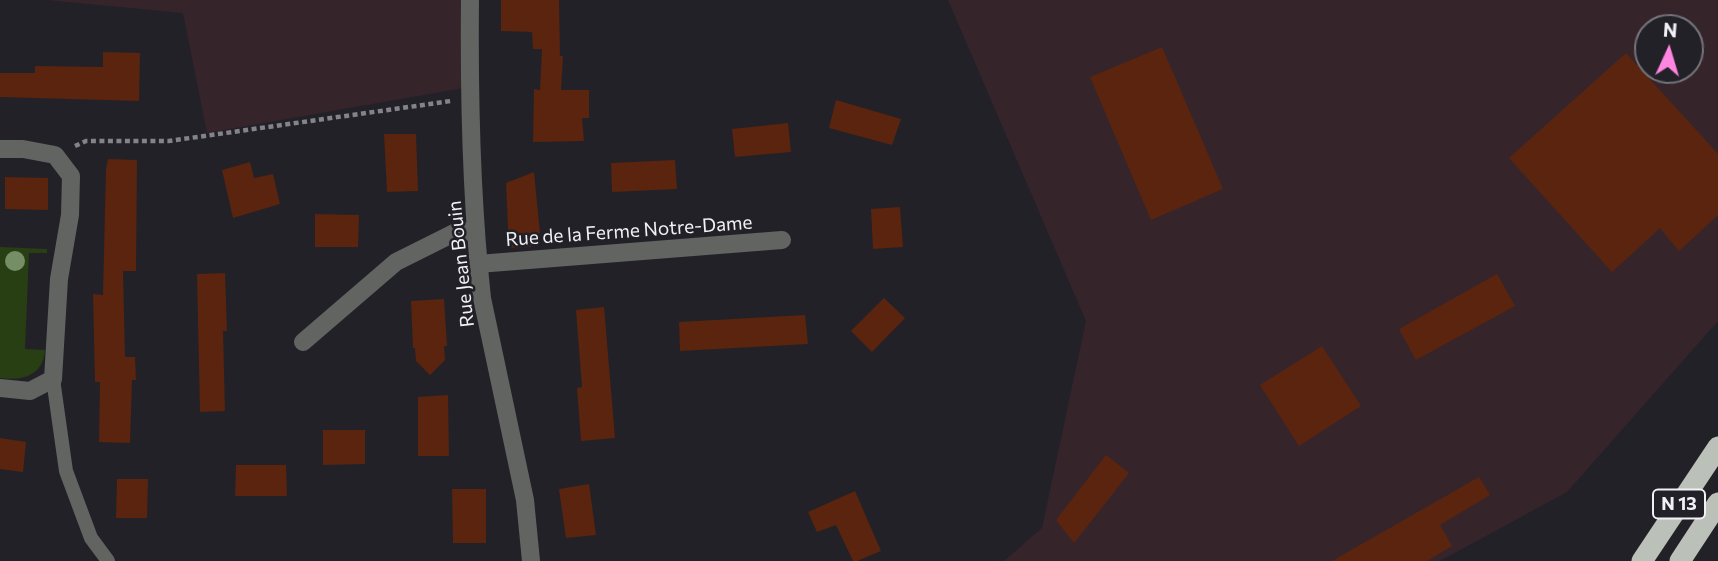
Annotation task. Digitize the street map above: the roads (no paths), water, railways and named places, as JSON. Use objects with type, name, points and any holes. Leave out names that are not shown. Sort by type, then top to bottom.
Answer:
[{"type":"highway","name":"N 13","points":[[1642,561],[1718,447]]},
{"type":"highway","name":"N 13","points":[[1680,561],[1718,503]]},
{"type":"street","name":"Rue Jean Bouin","points":[[470,0],[469,99],[478,264],[482,298],[525,500],[531,561]]},
{"type":"street","points":[[0,149],[23,149],[55,155],[71,176],[70,215],[59,279],[53,379],[30,391],[0,388]]},
{"type":"street","points":[[303,342],[396,262],[454,233],[476,230]]},
{"type":"street","name":"Rue de la Ferme Notre-Dame","points":[[478,264],[782,240]]},
{"type":"lane","points":[[53,379],[66,471],[91,538],[108,561]]}]
